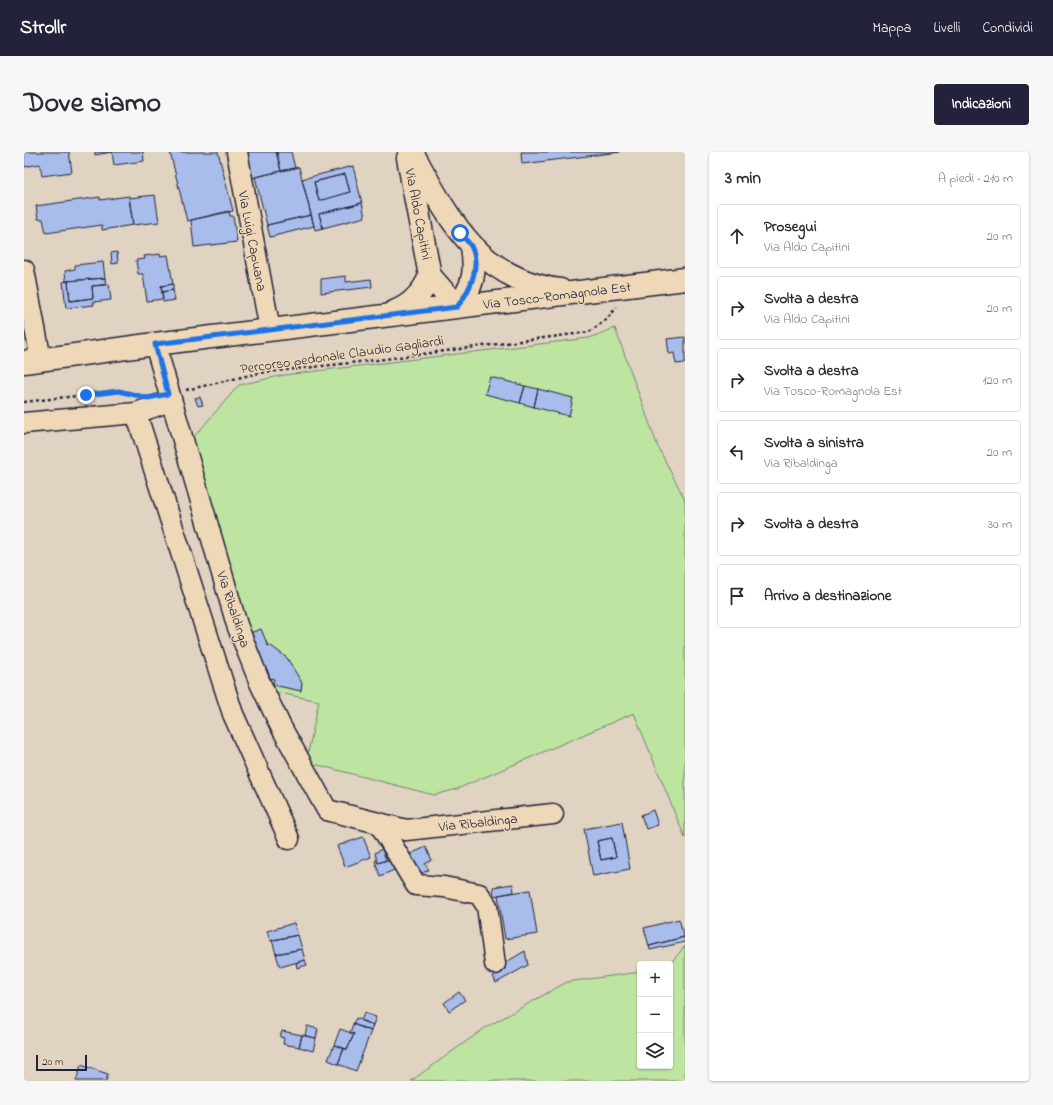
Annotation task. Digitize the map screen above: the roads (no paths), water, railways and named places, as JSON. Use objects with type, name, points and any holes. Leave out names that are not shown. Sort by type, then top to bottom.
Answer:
[{"type":"main road","name":"Via Aldo Capitini","points":[[407,152],[430,276],[457,307]]},
{"type":"main road","name":"Via Aldo Capitini","points":[[412,152],[452,222],[472,247],[508,273],[522,279],[553,289],[579,292]]},
{"type":"main road","points":[[457,307],[467,294],[472,280],[475,268],[472,247]]},
{"type":"main road","name":"Via Aldo Capitini","points":[[380,317],[396,312],[417,297],[424,290],[430,276]]},
{"type":"main road","name":"Via Tosco-Romagnola Est","points":[[32,361],[155,344],[685,279]]},
{"type":"street","name":"Via Luigi Capuana","points":[[236,152],[270,330]]},
{"type":"street","points":[[24,270],[32,361]]},
{"type":"street","name":"Via Ribaldinga","points":[[155,344],[169,397],[237,625],[260,683],[280,724],[327,810],[406,830],[553,814]]},
{"type":"street","points":[[24,423],[169,397]]},
{"type":"street","points":[[135,404],[233,714],[289,839]]},
{"type":"street","points":[[379,823],[416,885],[444,887],[479,894],[487,906],[495,964]]}]
